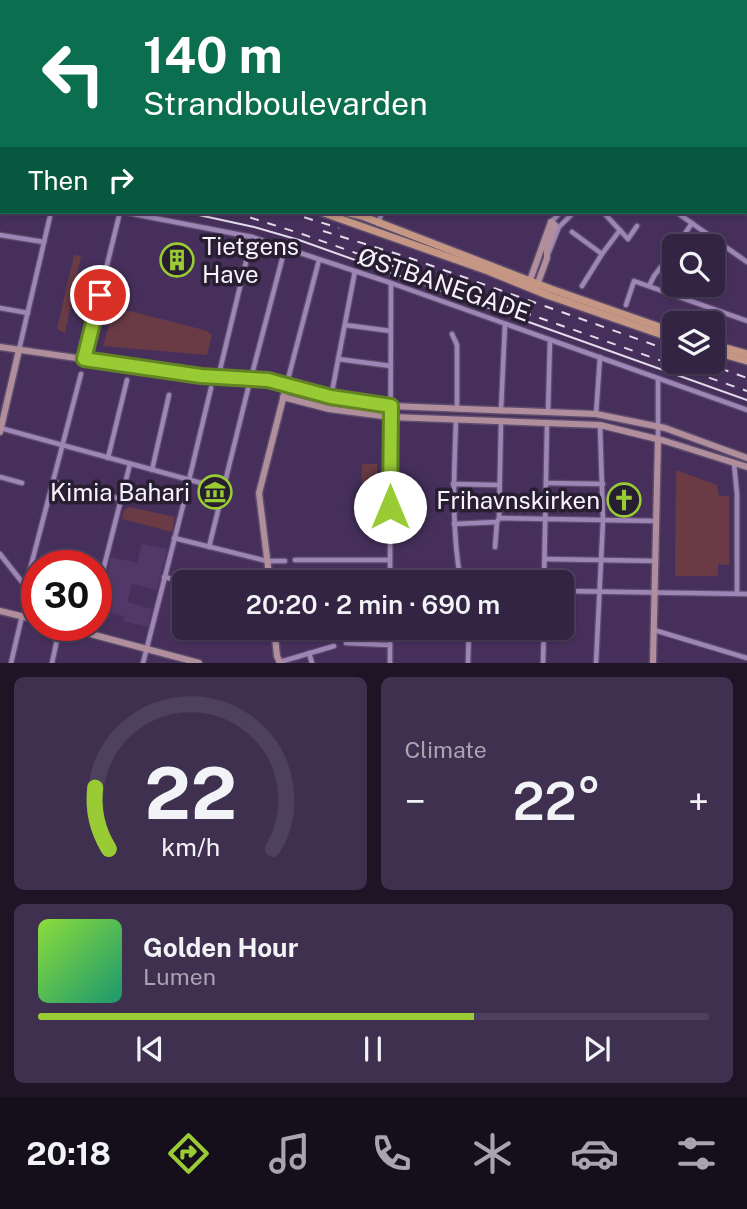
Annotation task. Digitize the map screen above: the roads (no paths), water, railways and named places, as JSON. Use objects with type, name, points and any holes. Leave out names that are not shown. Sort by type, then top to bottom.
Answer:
[{"type":"main road","points":[[339,214],[376,218]]},
{"type":"main road","points":[[355,214],[376,218],[488,271],[662,328]]},
{"type":"main road","points":[[532,286],[662,335]]},
{"type":"main road","points":[[725,348],[747,354]]},
{"type":"main road","points":[[725,355],[747,361]]},
{"type":"street","points":[[51,214],[0,430],[152,470],[188,483],[223,489]]},
{"type":"street","points":[[84,359],[121,214]]},
{"type":"street","name":"ØSTBANEGADE","points":[[132,214],[252,237],[355,270],[747,410]]},
{"type":"street","points":[[532,286],[560,214]]},
{"type":"street","points":[[532,286],[547,258],[553,227],[572,214]]},
{"type":"street","points":[[605,214],[628,239],[637,226]]},
{"type":"street","points":[[679,214],[747,262]]},
{"type":"street","points":[[685,234],[692,223]]},
{"type":"street","points":[[582,286],[620,230]]},
{"type":"street","points":[[572,232],[602,254]]},
{"type":"street","points":[[0,235],[44,242]]},
{"type":"street","points":[[218,378],[252,237]]},
{"type":"street","points":[[251,378],[285,248]]},
{"type":"street","points":[[268,570],[259,493],[319,260]]},
{"type":"street","points":[[649,286],[662,267]]},
{"type":"street","points":[[331,397],[355,270]]},
{"type":"street","points":[[626,306],[634,281],[747,321]]},
{"type":"street","points":[[390,570],[391,283]]},
{"type":"street","points":[[0,308],[28,313]]},
{"type":"street","points":[[501,410],[505,324]]},
{"type":"street","points":[[345,325],[391,331]]},
{"type":"street","points":[[452,334],[457,345],[457,409]]},
{"type":"street","points":[[548,412],[550,340]]},
{"type":"street","points":[[0,347],[218,378],[251,378],[286,383],[331,397],[391,406],[596,414],[658,426],[747,458]]},
{"type":"street","points":[[596,414],[600,357]]},
{"type":"street","points":[[338,359],[391,366]]},
{"type":"street","points":[[0,554],[22,582],[29,579],[81,373]]},
{"type":"street","points":[[653,663],[658,379]]},
{"type":"street","points":[[108,458],[127,380]]},
{"type":"street","points":[[143,663],[211,388]]},
{"type":"street","points":[[209,547],[248,388]]},
{"type":"street","points":[[152,470],[169,395]]},
{"type":"street","points":[[283,397],[329,409],[391,416],[600,425],[658,439],[739,466],[737,594]]},
{"type":"street","points":[[456,419],[453,484],[455,545],[459,570]]},
{"type":"street","points":[[495,547],[500,421]]},
{"type":"street","points":[[545,570],[547,422]]},
{"type":"street","points":[[596,663],[603,520],[600,425]]},
{"type":"street","points":[[108,550],[130,464]]},
{"type":"street","points":[[0,477],[22,482]]},
{"type":"street","points":[[53,482],[121,499]]},
{"type":"street","points":[[546,483],[603,484]]},
{"type":"street","points":[[453,484],[498,485]]},
{"type":"street","points":[[454,524],[545,519],[656,521]]},
{"type":"street","points":[[737,522],[747,522]]},
{"type":"street","points":[[174,538],[267,561],[285,561]]},
{"type":"street","points":[[545,559],[655,561]]},
{"type":"street","points":[[295,560],[390,560]]},
{"type":"street","points":[[164,577],[172,579]]},
{"type":"street","points":[[574,591],[747,594]]},
{"type":"street","points":[[0,611],[21,616]]},
{"type":"street","points":[[11,663],[21,620]]},
{"type":"street","points":[[654,630],[747,658]]},
{"type":"street","points":[[112,640],[199,663]]},
{"type":"street","points":[[275,640],[280,663],[334,646]]},
{"type":"street","points":[[390,640],[390,663]]},
{"type":"street","points":[[468,663],[469,640]]},
{"type":"street","points":[[543,663],[544,640]]},
{"type":"street","points":[[52,663],[56,641]]},
{"type":"street","points":[[346,643],[390,645]]},
{"type":"street","points":[[309,653],[313,663]]},
{"type":"tram line","points":[[194,214],[299,240],[747,400]]},
{"type":"railway","points":[[239,214],[747,391]]},
{"type":"railway","points":[[294,214],[339,228]]},
{"type":"railway","points":[[323,231],[407,257],[662,348]]},
{"type":"railway","points":[[725,370],[747,378]]},
{"type":"place","name":"Tietgens Have","points":[[177,260]]},
{"type":"place","name":"Kimia Bahari","points":[[215,492]]},
{"type":"place","name":"Frihavnskirken","points":[[624,500]]}]
